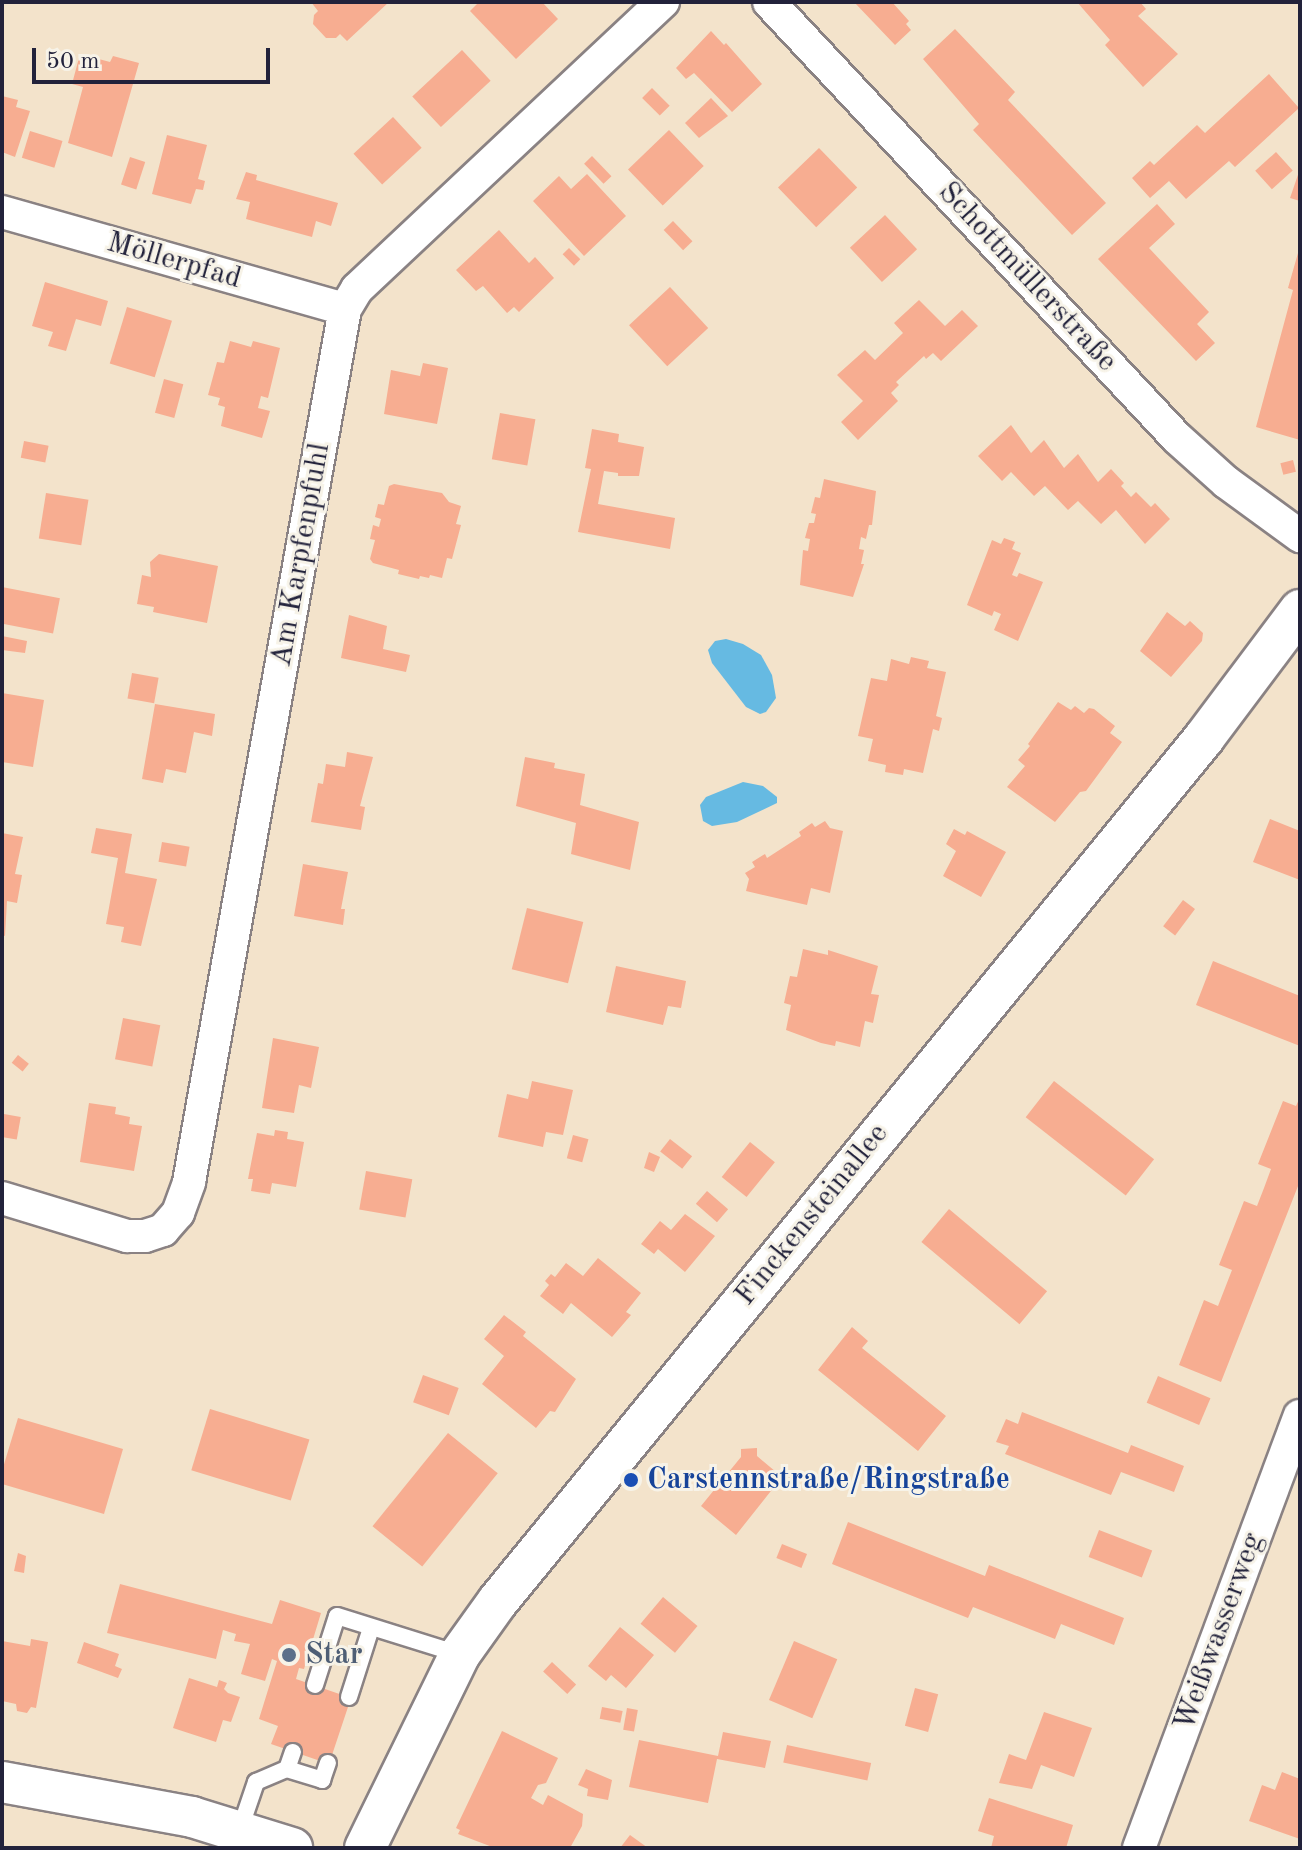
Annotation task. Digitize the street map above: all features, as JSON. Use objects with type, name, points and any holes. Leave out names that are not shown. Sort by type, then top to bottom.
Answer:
[{"type":"street","name":"Am Karpfenpfuhl","points":[[2,1198],[127,1236],[163,1230],[178,1213],[189,1182],[345,309],[351,294],[663,2]]},
{"type":"street","name":"Schottmüllerstraße","points":[[769,2],[1177,438],[1226,482],[1300,536]]},
{"type":"street","name":"Möllerpfad","points":[[2,212],[345,309]]},
{"type":"street","name":"Finckensteinallee","points":[[365,1848],[460,1654],[498,1601],[1204,738],[1300,610]]},
{"type":"street","name":"Weißwasserweg","points":[[1139,1848],[1300,1416]]},
{"type":"street","points":[[2,1782],[192,1817],[292,1848]]},
{"type":"lane","points":[[315,1685],[337,1616],[460,1654]]},
{"type":"lane","points":[[349,1697],[371,1628]]},
{"type":"lane","points":[[287,1769],[293,1752]]},
{"type":"lane","points":[[239,1832],[256,1782],[287,1769],[322,1780],[328,1763]]},
{"type":"water","points":[[726,639],[743,644],[761,655],[772,675],[776,698],[766,712],[760,714],[746,707],[712,663],[708,650],[715,641]]},
{"type":"water","points":[[743,782],[763,786],[777,797],[777,803],[737,822],[712,826],[703,821],[700,805],[706,797]]},
{"type":"building","points":[[311,2],[389,2],[347,41],[340,34],[336,38],[326,38],[313,24],[318,11]]},
{"type":"building","points":[[479,2],[542,2],[558,19],[516,59],[470,11]]},
{"type":"building","points":[[854,2],[892,2],[909,21],[906,24],[911,30],[895,45]]},
{"type":"building","points":[[1077,2],[1140,2],[1146,9],[1138,16],[1178,54],[1143,87],[1105,45],[1110,40]]},
{"type":"building","points":[[955,29],[1015,92],[1008,100],[1106,203],[1072,235],[973,130],[979,124],[923,59]]},
{"type":"building","points":[[711,31],[724,45],[726,43],[762,84],[732,112],[694,73],[686,79],[676,68]]},
{"type":"building","points":[[462,50],[491,81],[441,127],[412,96]]},
{"type":"building","points":[[80,54],[110,62],[113,56],[139,63],[112,157],[68,143],[83,87],[72,84]]},
{"type":"building","points":[[1269,74],[1299,108],[1235,167],[1229,161],[1186,199],[1169,181],[1150,198],[1132,178],[1150,161],[1154,165],[1197,125],[1205,133]]},
{"type":"building","points":[[652,88],[670,106],[660,116],[642,98]]},
{"type":"building","points":[[2,96],[18,100],[16,107],[30,111],[15,157],[2,152]]},
{"type":"building","points":[[711,98],[728,116],[699,138],[685,123]]},
{"type":"building","points":[[393,117],[422,148],[382,185],[354,154]]},
{"type":"building","points":[[669,130],[704,166],[663,206],[628,170]]},
{"type":"building","points":[[30,131],[63,141],[54,168],[22,158]]},
{"type":"building","points":[[167,135],[207,145],[198,179],[205,181],[203,190],[196,189],[191,204],[152,194]]},
{"type":"building","points":[[819,148],[857,188],[816,227],[778,188]]},
{"type":"building","points":[[1276,152],[1293,171],[1272,189],[1255,171]]},
{"type":"building","points":[[592,156],[611,176],[604,184],[584,164]]},
{"type":"building","points":[[130,157],[145,162],[136,190],[121,185]]},
{"type":"building","points":[[1300,169],[1300,201],[1290,198]]},
{"type":"building","points":[[246,172],[257,175],[256,180],[338,203],[331,226],[316,221],[312,237],[246,219],[250,202],[236,199]]},
{"type":"building","points":[[587,174],[626,216],[584,256],[533,201],[559,176],[571,189]]},
{"type":"building","points":[[1157,204],[1175,224],[1149,248],[1209,312],[1197,324],[1215,343],[1196,361],[1098,259]]},
{"type":"building","points":[[885,215],[917,249],[882,282],[850,248]]},
{"type":"building","points":[[673,221],[692,241],[683,250],[664,230]]},
{"type":"building","points":[[499,230],[529,263],[535,257],[554,278],[519,312],[514,307],[507,313],[483,286],[476,291],[456,270]]},
{"type":"building","points":[[1300,246],[1300,440],[1256,427],[1293,290],[1288,288]]},
{"type":"building","points":[[569,248],[580,259],[574,266],[563,254]]},
{"type":"building","points":[[45,282],[108,301],[101,326],[76,319],[66,351],[48,346],[53,332],[32,326]]},
{"type":"building","points":[[670,287],[708,328],[667,366],[629,325]]},
{"type":"building","points":[[919,300],[945,326],[962,310],[978,326],[941,361],[933,353],[926,359],[924,356],[896,382],[899,385],[891,393],[898,401],[858,440],[841,422],[863,401],[837,375],[865,350],[875,360],[903,333],[894,323]]},
{"type":"building","points":[[127,307],[172,321],[155,377],[110,363]]},
{"type":"building","points":[[230,341],[251,347],[253,341],[280,348],[268,398],[261,396],[258,408],[270,411],[262,438],[221,426],[225,407],[218,405],[220,398],[208,395],[217,362],[224,363]]},
{"type":"building","points":[[423,363],[448,368],[437,424],[384,414],[391,370],[420,376]]},
{"type":"building","points":[[164,379],[183,384],[174,418],[155,413]]},
{"type":"building","points":[[500,413],[535,419],[527,466],[492,459]]},
{"type":"building","points":[[1011,425],[1031,453],[1044,440],[1064,468],[1078,454],[1098,482],[1111,469],[1124,483],[1121,486],[1131,497],[1136,492],[1151,507],[1155,503],[1170,519],[1145,544],[1116,510],[1101,524],[1078,501],[1068,510],[1045,486],[1034,496],[1011,472],[1002,481],[978,456]]},
{"type":"building","points":[[592,429],[619,434],[618,442],[644,447],[639,476],[618,476],[618,473],[604,471],[598,504],[675,518],[670,549],[578,532],[591,469],[585,468]]},
{"type":"building","points":[[24,441],[49,446],[45,462],[21,458]]},
{"type":"building","points":[[1293,460],[1296,472],[1283,475],[1280,463]]},
{"type":"building","points":[[824,479],[876,491],[872,525],[869,525],[866,539],[861,537],[859,549],[864,550],[861,564],[864,564],[853,597],[800,585],[803,550],[808,551],[810,539],[805,538],[809,523],[814,523],[816,514],[811,513],[815,497],[820,498]]},
{"type":"building","points":[[394,484],[442,493],[449,502],[461,506],[456,524],[461,525],[452,559],[447,558],[442,578],[430,575],[429,578],[420,576],[419,579],[398,574],[399,570],[373,563],[370,559],[375,540],[370,539],[373,525],[379,527],[381,519],[375,517],[378,504],[384,505],[389,486]]},
{"type":"building","points":[[46,493],[88,500],[81,545],[39,538]]},
{"type":"building","points":[[1004,538],[1015,542],[1012,549],[1021,553],[1012,575],[1017,577],[1019,573],[1043,582],[1018,641],[994,630],[1001,614],[994,611],[992,616],[967,605],[992,540],[1001,544]]},
{"type":"building","points":[[159,554],[218,566],[207,623],[153,612],[154,607],[137,604],[142,575],[151,577],[150,562]]},
{"type":"building","points":[[2,587],[60,598],[53,634],[2,624]]},
{"type":"building","points":[[1167,612],[1185,626],[1190,621],[1203,633],[1202,641],[1171,677],[1140,651]]},
{"type":"building","points":[[349,615],[387,626],[383,649],[410,655],[406,672],[341,658]]},
{"type":"building","points":[[2,636],[27,641],[25,653],[2,650]]},
{"type":"building","points":[[911,657],[929,661],[927,668],[946,672],[936,716],[942,718],[939,731],[933,729],[923,773],[904,769],[903,775],[885,772],[886,765],[868,761],[873,739],[858,736],[871,678],[887,681],[891,659],[909,664]]},
{"type":"building","points":[[132,673],[159,678],[154,703],[127,699]]},
{"type":"building","points":[[2,693],[44,700],[33,767],[2,762]]},
{"type":"building","points":[[1058,702],[1071,710],[1075,706],[1084,713],[1089,708],[1094,709],[1115,726],[1110,733],[1122,742],[1086,791],[1080,792],[1055,822],[1007,787],[1025,766],[1018,760]]},
{"type":"building","points":[[155,704],[215,714],[212,736],[194,732],[186,773],[166,769],[163,783],[142,779]]},
{"type":"building","points":[[347,752],[373,757],[360,806],[365,807],[361,830],[311,822],[318,783],[323,784],[326,764],[345,767]]},
{"type":"building","points":[[525,757],[555,763],[554,768],[585,774],[580,805],[639,822],[630,870],[571,854],[576,823],[516,806]]},
{"type":"building","points":[[1270,819],[1300,831],[1300,880],[1253,862]]},
{"type":"building","points":[[825,821],[830,828],[843,831],[830,893],[811,888],[807,905],[746,891],[749,879],[745,873],[755,867],[752,862],[765,854],[767,858],[801,836],[799,832],[812,823],[815,827]]},
{"type":"building","points":[[96,828],[132,834],[125,873],[157,879],[141,946],[121,942],[124,927],[106,924],[118,858],[91,853]]},
{"type":"building","points":[[954,829],[965,835],[967,831],[1006,852],[981,897],[943,876],[956,851],[946,844]]},
{"type":"building","points":[[2,833],[23,837],[15,874],[22,875],[17,903],[7,901],[5,936],[2,935]]},
{"type":"building","points":[[162,842],[190,847],[186,867],[159,862]]},
{"type":"building","points":[[303,864],[348,872],[341,909],[345,909],[343,925],[294,916]]},
{"type":"building","points":[[1183,900],[1195,909],[1175,935],[1163,926]]},
{"type":"building","points":[[527,908],[583,922],[568,983],[512,969]]},
{"type":"building","points":[[803,949],[828,955],[828,950],[878,966],[871,994],[879,995],[873,1023],[865,1021],[860,1047],[836,1041],[835,1046],[821,1043],[786,1030],[791,1005],[784,1003],[790,976],[797,977]]},
{"type":"building","points":[[1213,961],[1300,996],[1300,1046],[1196,1005]]},
{"type":"building","points":[[616,966],[686,981],[681,1008],[668,1006],[663,1025],[606,1012]]},
{"type":"building","points":[[123,1018],[160,1025],[152,1066],[115,1059]]},
{"type":"building","points":[[273,1038],[319,1047],[311,1088],[299,1085],[294,1113],[262,1108]]},
{"type":"building","points":[[18,1055],[29,1064],[23,1072],[12,1063]]},
{"type":"building","points":[[532,1081],[573,1090],[563,1135],[546,1132],[543,1147],[498,1137],[507,1094],[528,1099]]},
{"type":"building","points":[[1054,1081],[1154,1159],[1126,1195],[1026,1117]]},
{"type":"building","points":[[1300,1097],[1300,1181],[1221,1382],[1179,1365],[1204,1300],[1218,1306],[1232,1270],[1219,1265],[1244,1201],[1257,1206],[1271,1169],[1258,1164],[1283,1101],[1296,1106]]},
{"type":"building","points":[[89,1103],[116,1107],[115,1114],[130,1117],[129,1124],[142,1126],[134,1171],[80,1162]]},
{"type":"building","points":[[4,1114],[21,1117],[17,1140],[2,1137]]},
{"type":"building","points":[[275,1130],[288,1132],[287,1139],[304,1142],[296,1187],[272,1183],[270,1194],[251,1191],[253,1179],[248,1179],[257,1133],[274,1136]]},
{"type":"building","points":[[573,1135],[588,1139],[582,1162],[567,1158]]},
{"type":"building","points":[[670,1139],[692,1156],[682,1169],[660,1152]]},
{"type":"building","points":[[750,1142],[775,1162],[747,1197],[722,1177]]},
{"type":"building","points":[[649,1152],[660,1157],[654,1172],[644,1168]]},
{"type":"building","points":[[366,1171],[412,1179],[406,1218],[359,1209]]},
{"type":"building","points":[[707,1191],[728,1209],[717,1222],[696,1204]]},
{"type":"building","points":[[949,1209],[1047,1291],[1019,1324],[921,1242]]},
{"type":"building","points":[[685,1214],[715,1236],[685,1272],[658,1249],[654,1254],[641,1244],[660,1221],[671,1230]]},
{"type":"building","points":[[598,1258],[641,1293],[626,1312],[631,1315],[612,1337],[571,1303],[563,1314],[540,1296],[549,1285],[545,1281],[551,1274],[555,1277],[566,1263],[583,1276]]},
{"type":"building","points":[[504,1315],[526,1332],[523,1336],[576,1379],[555,1412],[550,1411],[536,1428],[482,1384],[504,1356],[484,1339]]},
{"type":"building","points":[[852,1327],[868,1341],[862,1348],[946,1416],[918,1451],[818,1370]]},
{"type":"building","points":[[423,1375],[459,1388],[449,1415],[413,1402]]},
{"type":"building","points":[[1158,1376],[1210,1398],[1199,1425],[1147,1403]]},
{"type":"building","points":[[210,1409],[309,1439],[291,1501],[191,1470]]},
{"type":"building","points":[[1022,1412],[1128,1453],[1131,1445],[1184,1466],[1174,1492],[1121,1472],[1111,1495],[1005,1454],[1009,1446],[996,1442],[1006,1419],[1018,1424]]},
{"type":"building","points":[[18,1418],[123,1449],[104,1514],[2,1484],[2,1471]]},
{"type":"building","points":[[448,1433],[498,1473],[422,1567],[372,1526]]},
{"type":"building","points":[[757,1448],[757,1456],[782,1477],[736,1535],[701,1506],[741,1457],[741,1449]]},
{"type":"building","points":[[848,1522],[985,1576],[989,1565],[1124,1618],[1114,1645],[1061,1624],[1055,1639],[973,1607],[968,1618],[832,1564]]},
{"type":"building","points":[[1099,1530],[1152,1550],[1142,1578],[1089,1557]]},
{"type":"building","points":[[782,1544],[807,1554],[801,1568],[776,1558]]},
{"type":"building","points":[[18,1553],[26,1556],[24,1573],[14,1571]]},
{"type":"building","points":[[120,1584],[272,1624],[280,1600],[321,1613],[304,1669],[299,1668],[296,1679],[351,1698],[329,1764],[271,1744],[278,1726],[259,1719],[277,1661],[272,1659],[265,1681],[241,1674],[250,1644],[234,1641],[236,1634],[223,1630],[216,1659],[107,1633]]},
{"type":"building","points":[[663,1597],[697,1626],[675,1653],[641,1624]]},
{"type":"building","points":[[620,1627],[654,1655],[626,1688],[611,1675],[606,1681],[588,1666]]},
{"type":"building","points":[[31,1639],[48,1642],[36,1708],[31,1707],[27,1713],[17,1711],[16,1704],[2,1701],[2,1641],[30,1646]]},
{"type":"building","points":[[794,1641],[837,1659],[812,1718],[769,1700]]},
{"type":"building","points":[[84,1642],[119,1654],[115,1666],[122,1669],[118,1678],[77,1663]]},
{"type":"building","points":[[552,1662],[576,1685],[567,1694],[543,1672]]},
{"type":"building","points":[[189,1678],[217,1687],[219,1680],[227,1683],[224,1689],[228,1693],[240,1697],[231,1722],[223,1720],[216,1742],[173,1728]]},
{"type":"building","points":[[915,1688],[938,1694],[928,1732],[905,1726]]},
{"type":"building","points":[[602,1707],[623,1711],[620,1723],[600,1719]]},
{"type":"building","points":[[627,1708],[638,1710],[634,1732],[623,1730]]},
{"type":"building","points":[[1044,1712],[1092,1728],[1074,1777],[1041,1765],[1032,1789],[999,1783],[1009,1754],[1026,1760]]},
{"type":"building","points":[[502,1731],[558,1758],[546,1783],[538,1785],[531,1798],[543,1805],[548,1795],[583,1814],[582,1826],[570,1848],[495,1848],[458,1834],[460,1830],[456,1828]]},
{"type":"building","points":[[723,1732],[771,1741],[765,1768],[717,1759],[708,1803],[629,1787],[639,1740],[718,1756]]},
{"type":"building","points":[[787,1745],[871,1763],[867,1780],[783,1763]]},
{"type":"building","points":[[586,1769],[612,1780],[608,1800],[587,1796],[588,1789],[578,1785]]},
{"type":"building","points":[[1282,1772],[1300,1779],[1300,1839],[1249,1821],[1262,1785],[1275,1790]]},
{"type":"building","points":[[989,1798],[1073,1825],[1066,1848],[991,1848],[994,1836],[978,1831]]},
{"type":"building","points":[[630,1835],[648,1848],[620,1848]]},
{"type":"place","name":"Carstennstraße/Ringstraße","points":[[631,1480]]},
{"type":"place","name":"Star","points":[[289,1655]]}]
